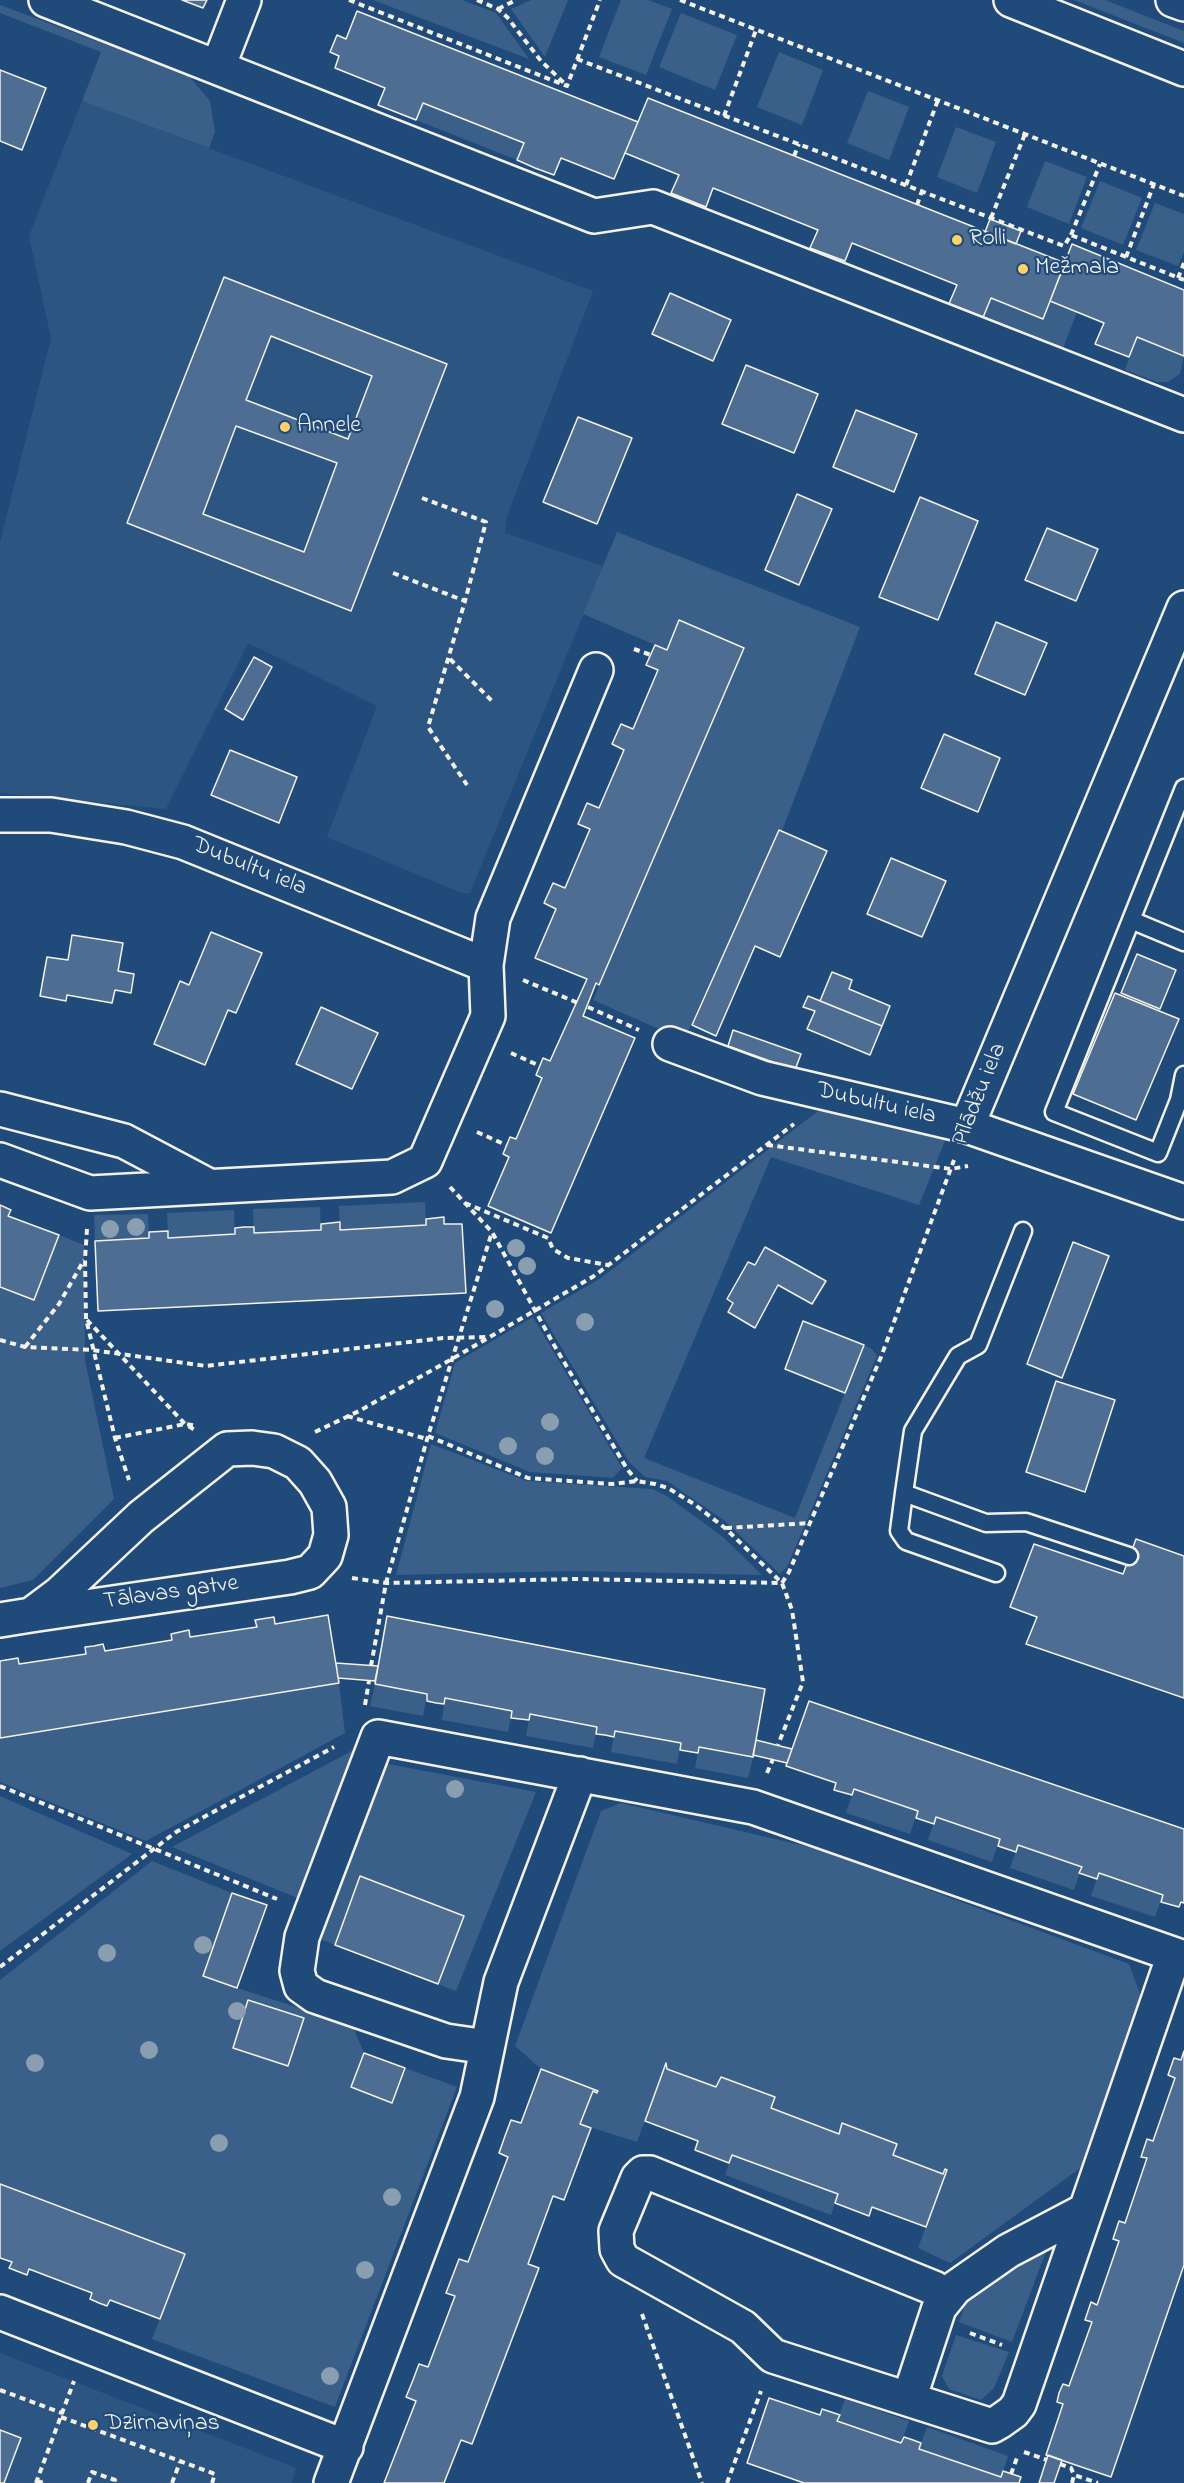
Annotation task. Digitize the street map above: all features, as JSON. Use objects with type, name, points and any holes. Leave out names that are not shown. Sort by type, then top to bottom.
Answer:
[{"type":"street","points":[[46,0],[594,216],[652,207],[1184,416]]},
{"type":"street","points":[[218,67],[244,0]]},
{"type":"street","points":[[1011,0],[1184,69]]},
{"type":"street","points":[[1173,0],[1184,4]]},
{"type":"street","name":"Pīlādžu iela","points":[[967,1126],[1184,608]]},
{"type":"street","points":[[0,1160],[90,1193],[392,1177],[425,1161],[488,1016],[486,965],[493,918],[596,670]]},
{"type":"street","name":"Dubultu iela","points":[[0,815],[51,815],[126,827],[183,842],[486,965]]},
{"type":"street","name":"Dubultu iela","points":[[670,1044],[762,1078],[967,1126],[1184,1202]]},
{"type":"street","points":[[0,1109],[124,1142],[211,1186]]},
{"type":"street","points":[[22,1616],[60,1594],[141,1517],[227,1449],[252,1448],[274,1451],[298,1463],[315,1482],[329,1507],[331,1535],[325,1556],[310,1572]]},
{"type":"street","name":"Tālavas gatve","points":[[22,1616],[290,1577],[310,1572]]},
{"type":"street","points":[[487,2047],[446,2041],[315,1996],[301,1986],[297,1971],[302,1937],[378,1737],[753,1807],[1179,1957],[1084,2211],[1018,2404],[1013,2412],[992,2426],[773,2356],[743,2327],[623,2260],[616,2250],[616,2231],[638,2178],[643,2173],[650,2173],[934,2288],[941,2309]]},
{"type":"street","points":[[331,2483],[477,2097],[501,1982],[580,1774]]},
{"type":"street","points":[[909,2399],[941,2309],[955,2288],[1008,2251],[1084,2211]]},
{"type":"street","points":[[0,2312],[346,2447]]},
{"type":"lane","points":[[1184,788],[1054,1112],[1158,1153],[1179,1100],[1184,1075]]},
{"type":"lane","points":[[1131,920],[1184,942]]},
{"type":"lane","points":[[996,1573],[906,1541],[899,1532],[914,1431],[958,1356],[978,1345],[1023,1230]]},
{"type":"lane","points":[[904,1493],[986,1522],[1026,1522],[1129,1556]]},
{"type":"path","points":[[349,0],[567,86]]},
{"type":"path","points":[[477,0],[498,9],[507,17],[541,61],[567,86]]},
{"type":"path","points":[[498,9],[516,0]]},
{"type":"path","points":[[567,86],[600,0]]},
{"type":"path","points":[[680,0],[1184,196]]},
{"type":"path","points":[[724,116],[756,30]]},
{"type":"path","points":[[577,59],[1064,246],[1071,235],[1100,163]]},
{"type":"path","points":[[906,185],[938,100]]},
{"type":"path","points":[[991,218],[1025,134]]},
{"type":"path","points":[[794,156],[799,144]]},
{"type":"path","points":[[1126,257],[1154,184]]},
{"type":"path","points":[[916,205],[922,191]]},
{"type":"path","points":[[1071,235],[1184,280]]},
{"type":"path","points":[[1178,278],[1184,263]]},
{"type":"path","points":[[422,498],[486,522],[450,659],[428,727],[467,785]]},
{"type":"path","points":[[393,573],[465,601]]},
{"type":"path","points":[[634,649],[651,655]]},
{"type":"path","points":[[450,659],[494,703]]},
{"type":"path","points":[[486,965],[578,1003]]},
{"type":"path","points":[[588,1007],[670,1044]]},
{"type":"path","points":[[507,1052],[540,1066]]},
{"type":"path","points":[[274,1451],[346,1416],[452,1359],[594,1276],[833,1094]]},
{"type":"path","name":"Pīlādžu iela","points":[[782,1583],[789,1572],[881,1357],[967,1126]]},
{"type":"path","points":[[474,1131],[506,1145]]},
{"type":"path","points":[[766,1145],[951,1169],[974,1165]]},
{"type":"path","points":[[425,1161],[492,1232],[534,1310],[627,1469],[637,1481]]},
{"type":"path","points":[[90,1193],[85,1259],[86,1319],[115,1438],[141,1517]]},
{"type":"path","points":[[464,1202],[548,1238],[553,1249],[568,1258],[609,1265]]},
{"type":"path","points":[[371,1666],[386,1583],[427,1438],[492,1232]]},
{"type":"path","points":[[25,1347],[59,1304],[85,1259]]},
{"type":"path","points":[[86,1319],[184,1424],[227,1449]]},
{"type":"path","points":[[0,1340],[25,1347],[92,1350],[206,1366],[459,1338],[489,1337]]},
{"type":"path","points":[[346,1416],[427,1438],[528,1478],[612,1484],[637,1481],[668,1488],[725,1528],[782,1583],[792,1610],[803,1682],[778,1745]]},
{"type":"path","points":[[725,1528],[810,1523]]},
{"type":"path","points":[[310,1572],[386,1583],[577,1579],[782,1583]]},
{"type":"path","points":[[0,1967],[176,1832],[357,1736],[378,1737]]},
{"type":"path","points":[[0,1786],[311,1913]]},
{"type":"path","points":[[623,2260],[702,2483]]},
{"type":"path","points":[[941,2309],[1034,2357]]},
{"type":"path","points":[[727,2483],[773,2356]]},
{"type":"path","points":[[44,2483],[36,2482],[74,2382]]},
{"type":"path","points":[[0,2390],[215,2474],[212,2483]]},
{"type":"path","points":[[1011,2474],[1022,2451],[1047,2460]]},
{"type":"path","points":[[172,2483],[180,2462]]},
{"type":"path","points":[[1060,2464],[1071,2468],[1074,2475],[1072,2483]]},
{"type":"path","points":[[88,2483],[92,2472],[115,2480],[114,2483]]},
{"type":"path","points":[[1074,2475],[1098,2483]]},
{"type":"shaded area","points":[[373,0],[462,0],[496,13],[529,59]]},
{"type":"shaded area","points":[[531,0],[568,0],[545,57],[511,9]]},
{"type":"shaded area","points":[[621,0],[648,0],[672,9],[646,75],[599,57]]},
{"type":"shaded area","points":[[1074,0],[1105,0],[1184,31],[1184,43]]},
{"type":"shaded area","points":[[0,5],[188,75],[210,101],[215,132],[209,148],[82,101],[101,52],[0,13]]},
{"type":"shaded area","points":[[681,13],[737,35],[715,90],[659,67]]},
{"type":"shaded area","points":[[779,52],[823,70],[802,125],[757,107]]},
{"type":"shaded area","points":[[868,91],[909,107],[889,160],[847,143]]},
{"type":"shaded area","name":"Annele","points":[[82,101],[593,291],[507,516],[505,533],[603,566],[470,893],[462,893],[327,837],[377,706],[248,643],[166,809],[0,793],[0,543],[51,338],[29,236]]},
{"type":"shaded area","points":[[423,103],[524,143],[517,160],[416,120]]},
{"type":"shaded area","points":[[956,127],[996,142],[977,193],[937,177]]},
{"type":"shaded area","points":[[1045,161],[1087,177],[1069,224],[1027,207]]},
{"type":"shaded area","points":[[1100,181],[1142,198],[1123,245],[1081,228]]},
{"type":"shaded area","points":[[1155,203],[1184,214],[1184,252],[1178,266],[1136,250]]},
{"type":"shaded area","points":[[991,298],[1042,318],[1050,301],[1077,312],[1063,348],[982,320]]},
{"type":"shaded area","points":[[1137,337],[1184,356],[1180,374],[1168,382],[1157,382],[1125,370]]},
{"type":"shaded area","points":[[617,532],[860,627],[782,831],[779,830],[684,1040],[593,1000],[744,648],[680,620],[667,650],[583,614]]},
{"type":"shaded area","points":[[822,1108],[947,1136],[919,1205],[771,1157],[644,1458],[795,1518],[864,1345],[872,1349],[877,1356],[787,1567],[780,1574],[725,1521],[667,1481],[645,1477],[629,1462],[541,1313],[601,1278]]},
{"type":"shaded area","points":[[425,1202],[426,1225],[340,1230],[339,1206]]},
{"type":"shaded area","points":[[320,1207],[321,1230],[254,1233],[253,1209]]},
{"type":"shaded area","points":[[234,1210],[235,1234],[168,1238],[167,1213]]},
{"type":"shaded area","points":[[148,1214],[149,1238],[95,1241],[94,1215]]},
{"type":"shaded area","points":[[59,1235],[84,1245],[85,1360],[114,1499],[33,1580],[0,1588],[0,1287],[34,1300]]},
{"type":"shaded area","points":[[533,1317],[622,1468],[613,1478],[530,1472],[435,1433],[455,1363]]},
{"type":"shaded area","points":[[431,1444],[527,1481],[652,1489],[667,1496],[723,1537],[762,1575],[575,1571],[396,1575]]},
{"type":"shaded area","points":[[339,1683],[345,1733],[146,1841],[0,1782],[0,1738]]},
{"type":"shaded area","points":[[375,1684],[427,1694],[423,1716],[370,1706]]},
{"type":"shaded area","points":[[445,1698],[512,1711],[508,1732],[442,1720]]},
{"type":"shaded area","points":[[530,1714],[597,1727],[593,1748],[526,1736]]},
{"type":"shaded area","points":[[615,1731],[681,1743],[677,1764],[611,1752]]},
{"type":"shaded area","points":[[359,1747],[300,1899],[172,1847]]},
{"type":"shaded area","points":[[699,1747],[753,1757],[748,1778],[695,1768]]},
{"type":"shaded area","points":[[383,1763],[536,1792],[456,1991],[438,1984],[464,1916],[360,1877],[335,1945],[320,1939]]},
{"type":"shaded area","points":[[854,1789],[918,1811],[910,1834],[846,1813]]},
{"type":"shaded area","points":[[0,1796],[132,1854],[0,1951]]},
{"type":"shaded area","points":[[621,1803],[818,1849],[1129,1964],[1142,1999],[1083,2166],[950,2263],[918,2248],[947,2170],[943,2174],[893,2155],[842,2124],[839,2134],[771,2108],[774,2097],[721,2077],[716,2087],[667,2069],[666,2063],[637,2142],[580,2124],[593,2091],[597,2093],[598,2091],[541,2069],[515,2046],[601,1811]]},
{"type":"shaded area","points":[[936,1817],[1000,1839],[992,1862],[928,1840]]},
{"type":"shaded area","points":[[1018,1845],[1082,1867],[1074,1890],[1010,1868]]},
{"type":"shaded area","points":[[152,1861],[232,1893],[203,1977],[352,2025],[364,2053],[351,2087],[391,2103],[405,2068],[457,2087],[335,2407],[152,2339],[185,2254],[0,2184],[0,1980]]},
{"type":"shaded area","points":[[1099,1873],[1163,1895],[1155,1917],[1091,1896]]},
{"type":"shaded area","points":[[732,2155],[838,2194],[831,2215],[725,2175]]},
{"type":"shaded area","points":[[1048,2246],[1012,2342],[959,2322],[967,2299]]},
{"type":"shaded area","points":[[956,2335],[1009,2352],[994,2388],[981,2400],[949,2389],[942,2376]]},
{"type":"shaded area","name":"Dzirnaviņas","points":[[0,2353],[296,2468],[292,2483],[0,2483]]},
{"type":"shaded area","points":[[845,2399],[909,2421],[901,2443],[837,2421]]},
{"type":"shaded area","points":[[927,2427],[1008,2456],[1001,2477],[919,2449]]},
{"type":"building","points":[[182,0],[207,0],[203,8]]},
{"type":"building","points":[[357,11],[638,122],[614,179],[561,158],[554,175],[535,168],[517,160],[524,143],[423,103],[416,120],[378,105],[385,88],[335,68],[339,56],[330,52],[337,35],[346,39]]},
{"type":"building","points":[[0,70],[46,88],[22,150],[0,141]]},
{"type":"building","points":[[648,98],[1065,263],[1043,319],[991,298],[982,320],[948,306],[957,285],[852,243],[845,261],[810,248],[818,230],[713,188],[706,207],[671,193],[679,175],[625,153]]},
{"type":"building","points":[[990,219],[1021,231],[1016,244],[985,232]]},
{"type":"building","points":[[1072,244],[1184,290],[1184,356],[1137,337],[1129,357],[1095,344],[1104,323],[1050,301]]},
{"type":"building","points":[[224,277],[447,364],[351,611],[127,523]],"holes":[[[271,336],[372,376],[348,439],[246,400]],[[236,426],[337,463],[304,552],[203,514]]]},
{"type":"building","points":[[670,293],[731,320],[713,361],[652,334]]},
{"type":"building","points":[[746,365],[818,394],[794,453],[722,424]]},
{"type":"building","points":[[856,410],[917,434],[894,492],[833,467]]},
{"type":"building","points":[[578,417],[632,438],[597,524],[543,502]]},
{"type":"building","points":[[797,494],[832,509],[799,585],[765,570]]},
{"type":"building","points":[[920,497],[978,521],[938,620],[879,597]]},
{"type":"building","points":[[1047,528],[1098,549],[1076,601],[1025,580]]},
{"type":"building","points":[[679,620],[744,648],[599,985],[596,983],[583,1016],[635,1038],[551,1233],[488,1206],[509,1157],[503,1154],[510,1137],[516,1139],[542,1078],[536,1075],[543,1058],[550,1061],[587,979],[535,958],[556,909],[544,903],[553,883],[565,888],[590,829],[578,824],[587,803],[599,808],[624,750],[612,744],[621,724],[633,729],[658,670],[646,665],[655,645],[667,650]]},
{"type":"building","points":[[996,622],[1047,643],[1025,695],[975,674]]},
{"type":"building","points":[[254,657],[272,667],[243,720],[225,709]]},
{"type":"building","points":[[944,734],[1000,758],[978,812],[921,788]]},
{"type":"building","points":[[230,750],[297,777],[279,823],[211,795]]},
{"type":"building","points":[[779,830],[827,851],[780,957],[755,946],[716,1036],[692,1025]]},
{"type":"building","points":[[891,858],[946,881],[922,937],[867,914]]},
{"type":"building","points":[[211,932],[262,953],[236,1013],[228,1010],[205,1065],[154,1044],[180,981],[189,985]]},
{"type":"building","points":[[72,935],[123,943],[118,971],[134,974],[131,993],[115,990],[112,1003],[67,995],[66,1001],[40,996],[47,957],[68,960]]},
{"type":"building","points":[[1137,954],[1176,970],[1160,1009],[1121,993]]},
{"type":"building","points":[[832,972],[852,980],[849,989],[890,1006],[882,1026],[820,1001]]},
{"type":"building","points":[[1115,993],[1179,1019],[1136,1120],[1073,1094]]},
{"type":"building","points":[[808,996],[882,1026],[870,1055],[807,1029],[815,1011],[803,1007]]},
{"type":"building","points":[[321,1007],[378,1033],[352,1089],[296,1064]]},
{"type":"building","points":[[733,1030],[801,1054],[795,1070],[728,1046]]},
{"type":"building","points":[[0,1205],[11,1210],[8,1216],[59,1235],[34,1300],[0,1287]]},
{"type":"building","points":[[444,1217],[444,1224],[462,1224],[466,1293],[98,1311],[95,1241],[149,1238],[149,1232],[168,1231],[168,1238],[235,1234],[235,1228],[244,1227],[254,1227],[254,1233],[321,1230],[321,1224],[340,1222],[340,1230],[426,1225],[426,1219]]},
{"type":"building","points":[[1073,1242],[1109,1256],[1062,1378],[1027,1364]]},
{"type":"building","points":[[765,1247],[826,1281],[812,1304],[778,1285],[755,1328],[728,1312],[733,1303],[727,1299],[748,1262],[755,1265]]},
{"type":"building","points":[[803,1321],[864,1345],[845,1393],[785,1369]]},
{"type":"building","points":[[1056,1381],[1115,1400],[1085,1492],[1026,1472]]},
{"type":"building","points":[[1136,1539],[1184,1556],[1184,1698],[1026,1644],[1037,1617],[1010,1607],[1034,1544],[1123,1574]]},
{"type":"building","points":[[328,1615],[339,1683],[0,1738],[0,1661],[18,1658],[19,1664],[86,1654],[85,1647],[103,1644],[105,1651],[172,1640],[171,1634],[189,1630],[190,1637],[257,1627],[255,1620],[274,1617],[275,1624]]},
{"type":"building","points":[[387,1616],[765,1689],[753,1757],[699,1747],[698,1753],[680,1750],[681,1743],[615,1731],[614,1737],[596,1734],[597,1727],[530,1714],[529,1720],[511,1718],[512,1711],[445,1698],[444,1704],[436,1703],[427,1701],[427,1694],[375,1684]]},
{"type":"building","points":[[336,1663],[378,1666],[375,1681],[338,1678]]},
{"type":"building","points":[[809,1701],[1184,1829],[1184,1903],[1181,1902],[1179,1907],[1161,1902],[1163,1895],[1099,1873],[1097,1879],[1079,1873],[1082,1867],[1018,1845],[1016,1852],[998,1846],[1000,1839],[936,1817],[934,1824],[916,1818],[918,1811],[854,1789],[852,1795],[834,1790],[836,1783],[786,1766]]},
{"type":"building","points":[[756,1740],[792,1749],[787,1763],[753,1755]]},
{"type":"building","points":[[360,1876],[464,1916],[438,1984],[335,1945]]},
{"type":"building","points":[[232,1893],[267,1905],[237,1988],[203,1976]]},
{"type":"building","points":[[248,2000],[304,2018],[288,2066],[233,2048]]},
{"type":"building","points":[[1184,2051],[1184,2265],[1111,2477],[1046,2455],[1063,2404],[1057,2402],[1059,2393],[1063,2384],[1069,2386],[1092,2322],[1085,2320],[1091,2302],[1097,2305],[1119,2241],[1113,2239],[1119,2221],[1125,2223],[1147,2158],[1141,2157],[1147,2139],[1153,2141],[1175,2078],[1168,2075],[1174,2058],[1181,2060]]},
{"type":"building","points":[[364,2053],[405,2068],[392,2103],[351,2087]]},
{"type":"building","points":[[666,2063],[667,2069],[716,2087],[721,2077],[775,2097],[771,2108],[839,2134],[842,2123],[897,2144],[893,2155],[943,2174],[945,2169],[947,2170],[926,2227],[872,2207],[869,2216],[835,2203],[838,2194],[732,2155],[729,2163],[695,2150],[698,2141],[645,2121]]},
{"type":"building","points":[[541,2069],[598,2091],[597,2093],[593,2091],[580,2124],[591,2128],[564,2200],[553,2196],[528,2264],[539,2268],[472,2444],[461,2440],[444,2483],[384,2483],[416,2401],[406,2397],[419,2364],[428,2367],[455,2296],[446,2293],[459,2259],[468,2262],[508,2157],[499,2153],[511,2120],[521,2123]]},
{"type":"building","points":[[0,2184],[185,2254],[160,2319],[110,2300],[107,2306],[99,2303],[90,2299],[92,2293],[29,2269],[27,2275],[9,2268],[12,2262],[0,2258]]},
{"type":"building","points":[[769,2398],[820,2415],[822,2409],[840,2415],[837,2421],[901,2443],[904,2437],[913,2440],[921,2443],[919,2449],[1001,2477],[1003,2471],[1021,2477],[1019,2483],[804,2483],[747,2463]]},
{"type":"building","points":[[0,2430],[21,2438],[4,2483],[0,2483]]},
{"type":"building","points":[[1048,2455],[1062,2460],[1054,2483],[1039,2483]]},
{"type":"place","name":"Rolli","points":[[957,240]]},
{"type":"place","name":"Mežmala","points":[[1023,269]]},
{"type":"place","name":"Annele","points":[[285,427]]},
{"type":"place","name":"Dzirnaviņas","points":[[93,2425]]}]
